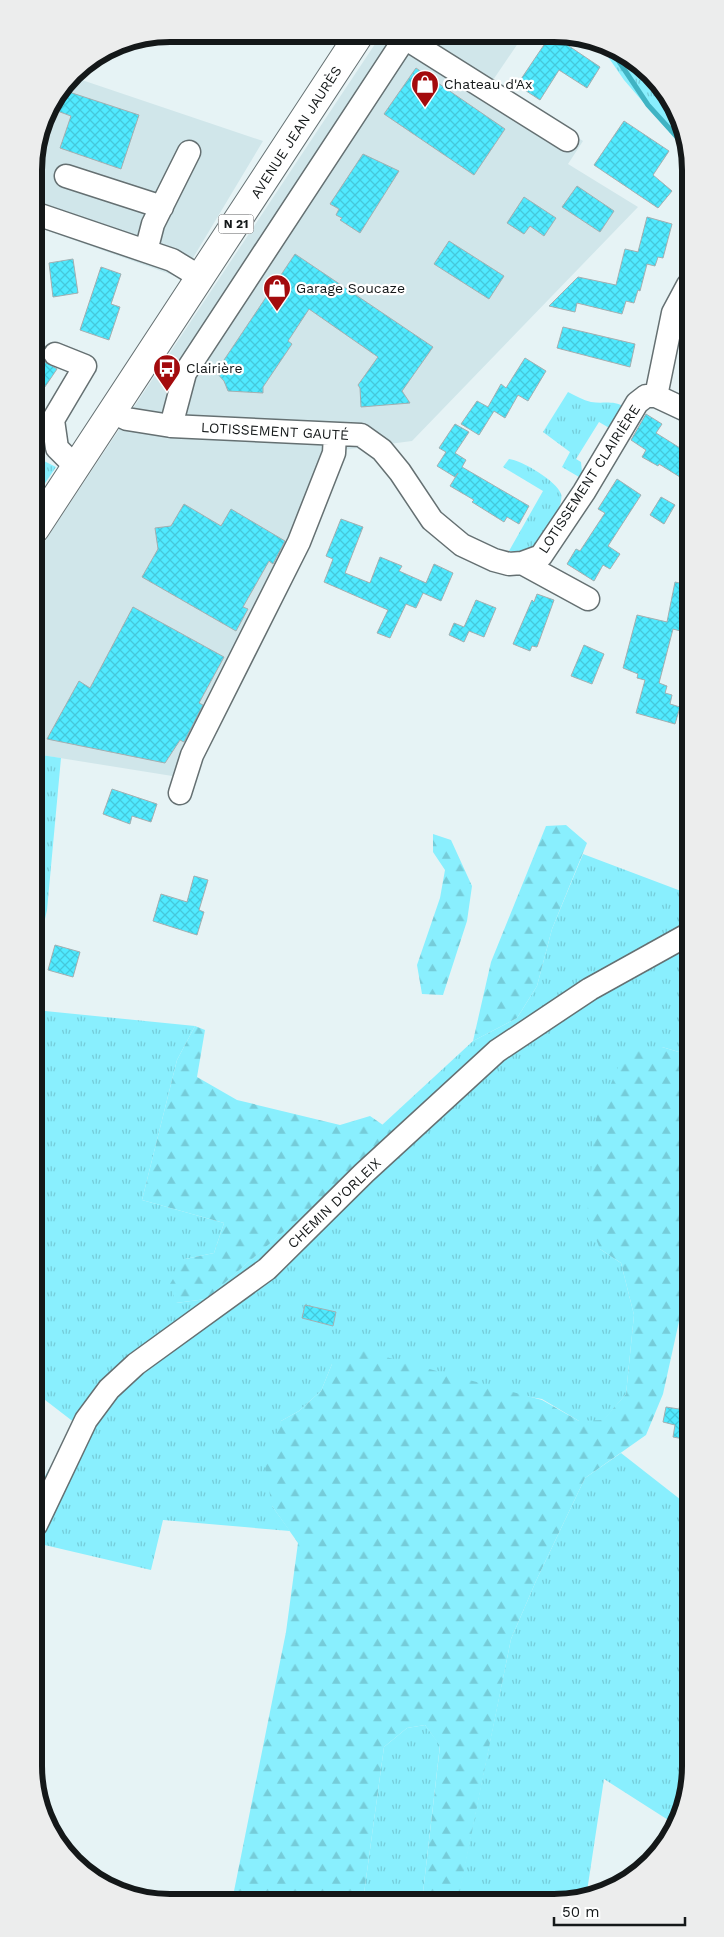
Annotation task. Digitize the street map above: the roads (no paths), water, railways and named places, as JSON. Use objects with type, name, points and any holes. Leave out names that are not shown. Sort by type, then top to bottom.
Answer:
[{"type":"main road","name":"AVENUE JEAN JAURÈS","points":[[43,517],[354,42]]},
{"type":"street","points":[[171,426],[184,373],[400,42]]},
{"type":"street","points":[[411,42],[567,140]]},
{"type":"street","points":[[146,251],[153,224],[190,152]]},
{"type":"street","points":[[66,176],[162,207]]},
{"type":"street","points":[[43,217],[172,260],[200,278]]},
{"type":"street","name":"LOTISSEMENT CLAIRIÈRE","points":[[656,396],[673,313],[682,296]]},
{"type":"street","points":[[55,354],[86,366],[53,420],[57,448],[76,468]]},
{"type":"street","name":"LOTISSEMENT CLAIRIÈRE","points":[[522,563],[541,556],[584,492],[637,403],[646,396],[656,396],[682,408]]},
{"type":"street","name":"LOTISSEMENT GAUTÉ","points":[[112,412],[127,419],[171,426],[361,435],[382,450],[400,472],[432,520],[462,545],[494,560],[509,564],[522,563],[588,599]]},
{"type":"street","points":[[180,792],[192,755],[299,542],[334,453],[335,434]]},
{"type":"street","name":"CHEMIN D'ORLEIX","points":[[42,1512],[86,1420],[109,1389],[136,1364],[267,1269],[364,1173],[497,1051],[590,989],[682,938]]},
{"type":"waterway","points":[[618,60],[648,105],[677,137]]},
{"type":"place","name":"Chateau d'Ax","points":[[425,108]]},
{"type":"place","name":"Garage Soucaze","points":[[277,312]]},
{"type":"place","name":"Clairière","points":[[167,392]]}]
